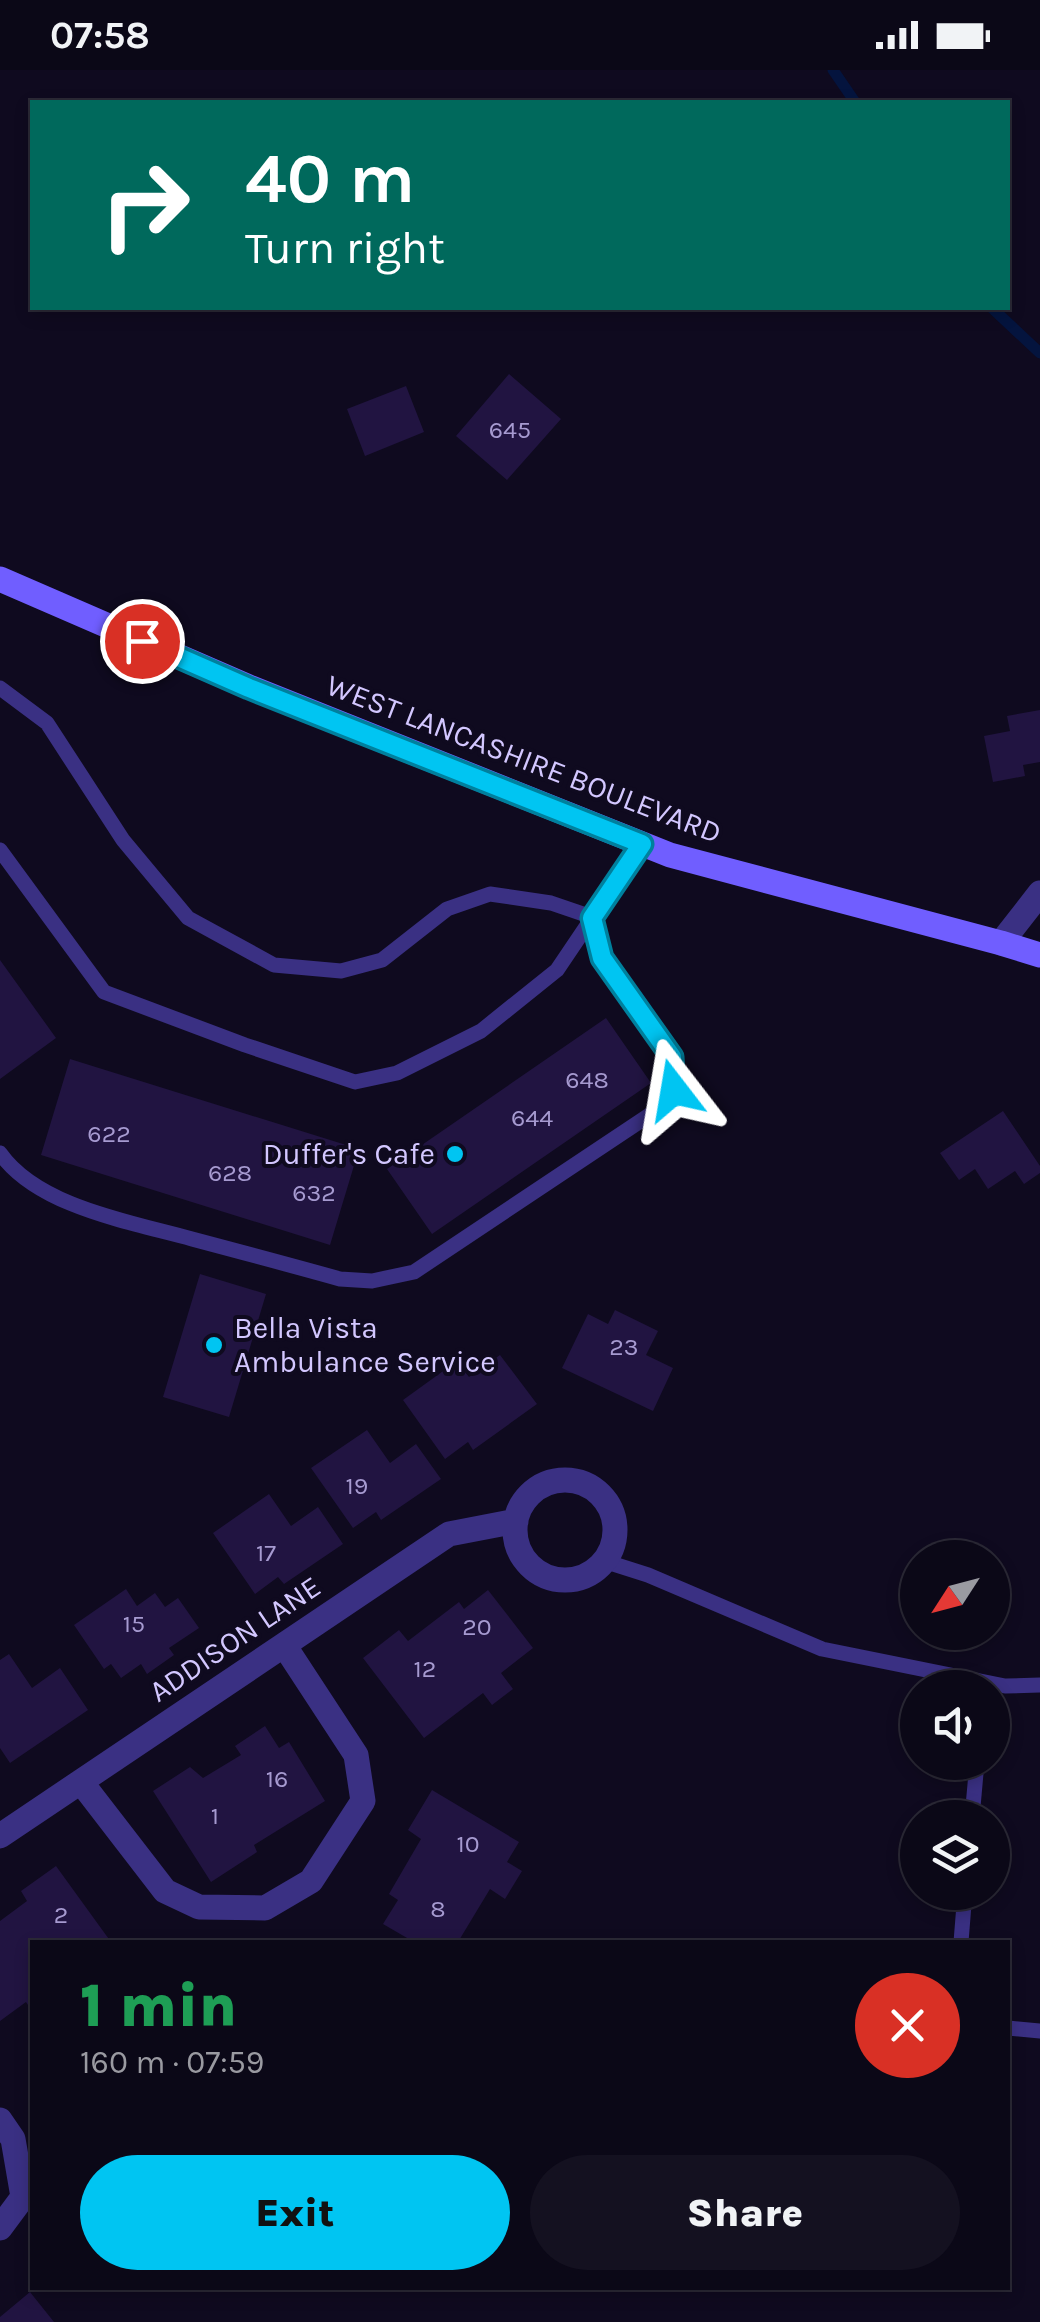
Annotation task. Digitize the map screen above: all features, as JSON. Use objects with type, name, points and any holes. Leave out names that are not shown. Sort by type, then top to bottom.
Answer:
[{"type":"main road","name":"WEST LANCASHIRE BOULEVARD","points":[[0,579],[249,688],[670,856],[1040,955]]},
{"type":"street","points":[[1002,942],[1040,893]]},
{"type":"street","points":[[562,1479],[578,1481],[605,1499],[615,1530],[604,1561],[592,1572],[561,1580],[545,1576],[531,1566],[521,1553],[516,1521],[532,1492],[562,1479]]},
{"type":"street","name":"ADDISON LANE","points":[[0,1836],[449,1534],[516,1521]]},
{"type":"street","points":[[81,1782],[165,1891],[198,1907],[265,1908],[311,1881],[363,1801],[356,1755],[284,1645]]},
{"type":"street","points":[[0,2120],[13,2138],[24,2197],[0,2228]]},
{"type":"lane","points":[[0,688],[47,723],[123,840],[188,918],[274,965],[341,971],[382,960],[447,909],[490,894],[550,904],[592,918]]},
{"type":"lane","points":[[0,850],[104,992],[355,1082],[397,1074],[480,1031],[557,970],[642,844]]},
{"type":"lane","points":[[0,1153],[28,1181],[82,1209],[340,1279],[372,1281],[414,1272],[660,1108],[674,1090],[672,1057],[602,958],[592,918]]},
{"type":"lane","points":[[604,1561],[648,1575],[822,1649],[919,1670]]},
{"type":"lane","points":[[1010,1686],[1040,1685]]},
{"type":"lane","points":[[961,1940],[964,1910]]},
{"type":"lane","points":[[1010,2028],[1040,2032]]},
{"type":"building","points":[[509,374],[561,419],[507,480],[456,436]]},
{"type":"building","points":[[406,386],[424,432],[365,456],[347,409]]},
{"type":"building","points":[[1040,710],[1040,762],[1023,765],[1025,776],[993,782],[984,736],[1010,731],[1007,716]]},
{"type":"building","points":[[0,960],[56,1038],[0,1079]]},
{"type":"building","points":[[606,1018],[651,1083],[432,1234],[387,1169]]},
{"type":"building","points":[[70,1059],[359,1149],[330,1245],[41,1155]]},
{"type":"building","points":[[1003,1111],[1040,1166],[1040,1173],[1024,1184],[1015,1171],[988,1189],[975,1169],[959,1180],[940,1153]]},
{"type":"building","name":"Bella Vista Ambulance Service","points":[[200,1274],[266,1294],[229,1417],[163,1397]]},
{"type":"building","points":[[615,1310],[658,1331],[646,1355],[673,1368],[653,1411],[562,1368],[588,1314],[608,1324]]},
{"type":"building","points":[[500,1355],[537,1404],[473,1450],[468,1442],[445,1459],[403,1400],[457,1361],[469,1377]]},
{"type":"building","points":[[367,1430],[390,1463],[416,1444],[441,1479],[381,1520],[376,1512],[353,1528],[311,1468]]},
{"type":"building","points":[[269,1494],[291,1526],[318,1507],[343,1544],[284,1584],[278,1577],[255,1594],[213,1533]]},
{"type":"building","points":[[126,1589],[137,1606],[155,1593],[165,1607],[178,1598],[199,1628],[169,1648],[174,1655],[147,1674],[141,1664],[121,1678],[111,1664],[104,1669],[74,1625]]},
{"type":"building","points":[[488,1590],[533,1648],[501,1673],[513,1689],[492,1705],[483,1693],[424,1738],[363,1658],[399,1630],[408,1641],[459,1602],[464,1609]]},
{"type":"building","points":[[9,1654],[32,1688],[60,1668],[88,1710],[10,1763],[0,1748],[0,1660]]},
{"type":"building","points":[[265,1726],[279,1748],[289,1742],[325,1801],[254,1845],[257,1852],[211,1882],[153,1791],[190,1767],[203,1778],[241,1755],[235,1746]]},
{"type":"building","points":[[432,1790],[519,1842],[507,1862],[522,1871],[505,1899],[490,1889],[459,1940],[411,1940],[383,1924],[398,1900],[389,1894],[421,1839],[408,1830]]},
{"type":"building","points":[[56,1866],[110,1940],[30,1940],[30,2008],[26,2002],[0,2021],[0,1921],[27,1901],[21,1891]]},
{"type":"building","points":[[30,2292],[54,2322],[0,2322],[0,2317]]},
{"type":"waterway","points":[[833,70],[854,100]]},
{"type":"waterway","points":[[994,310],[1040,353]]},
{"type":"place","name":"Duffer's Cafe","points":[[455,1154]]},
{"type":"place","name":"Bella Vista Ambulance Service","points":[[214,1345]]},
{"type":"route","points":[[142,641],[249,688],[642,844],[592,918],[602,958],[672,1057],[674,1090]]}]
